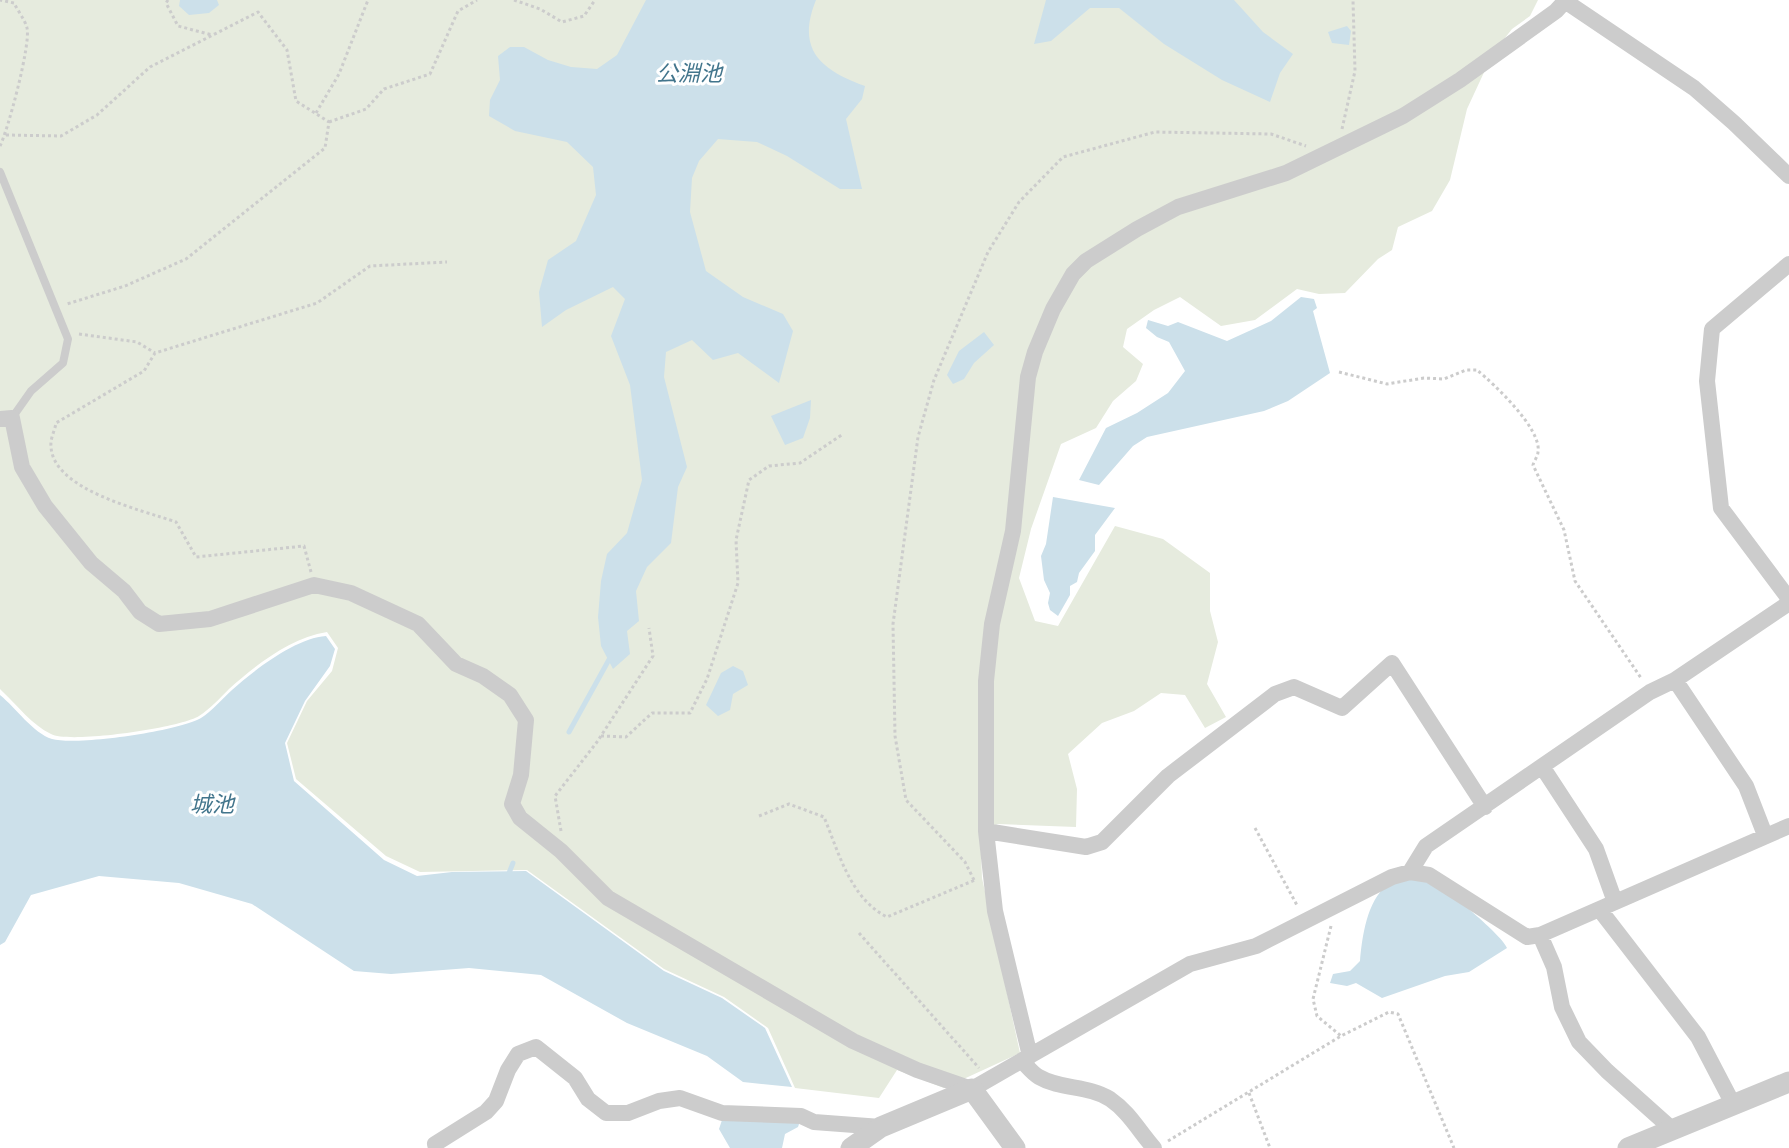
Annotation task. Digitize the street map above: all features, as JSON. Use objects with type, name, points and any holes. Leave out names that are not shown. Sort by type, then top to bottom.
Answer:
[{"type":"street","points":[[1160,1145],[1109,1098],[1088,1089],[1061,1085],[1038,1077],[1026,1058],[995,911],[990,873],[986,831],[986,681],[992,624],[1013,531],[1028,377],[1035,352],[1053,309],[1073,274],[1086,261],[1178,207],[1286,173],[1403,116],[1460,80],[1556,11],[1565,1],[1694,88],[1789,176]]},
{"type":"street","points":[[1410,872],[1426,846],[1543,768],[1650,692],[1676,680],[1789,601],[1721,508],[1707,381],[1712,330],[1789,264]]},
{"type":"street","points":[[6,418],[22,467],[45,506],[91,563],[124,591],[140,612],[159,624],[210,619],[314,585],[351,593],[418,624],[456,664],[483,676],[510,695],[526,720],[521,774],[512,804],[520,818],[561,851],[608,898],[853,1041],[917,1070],[980,1084],[1015,1148]]},
{"type":"street","points":[[986,831],[1086,847],[1102,842],[1168,776],[1275,694],[1294,687],[1342,708],[1392,663],[1485,807]]},
{"type":"street","points":[[1676,680],[1746,786],[1765,835]]},
{"type":"street","points":[[1543,768],[1596,849],[1607,906],[1698,1037],[1733,1104]]},
{"type":"street","points":[[851,1148],[881,1127],[980,1084],[1190,964],[1256,946],[1392,877],[1410,872],[1430,875],[1527,937],[1540,935],[1789,826]]},
{"type":"street","points":[[1540,935],[1554,967],[1562,1007],[1579,1042],[1606,1071],[1673,1130]]},
{"type":"street","points":[[436,1148],[435,1143],[486,1112],[496,1101],[508,1070],[518,1054],[536,1047],[575,1078],[588,1099],[606,1113],[628,1113],[659,1101],[680,1098],[722,1113],[801,1116],[814,1122],[881,1127]]},
{"type":"street","points":[[1628,1148],[1789,1082]]},
{"type":"lane","points":[[0,172],[57,307],[68,339],[63,363],[31,391],[6,418]]},
{"type":"path","points":[[0,0],[14,3],[27,30],[20,80],[6,135],[0,146]]},
{"type":"path","points":[[168,0],[166,3],[178,26],[212,35]]},
{"type":"path","points":[[316,113],[339,74],[368,0]]},
{"type":"path","points":[[329,122],[366,109],[384,89],[430,74],[458,11],[477,0]]},
{"type":"path","points":[[514,0],[540,9],[562,22],[584,16],[595,0]]},
{"type":"path","points":[[974,880],[965,862],[906,800],[895,736],[893,624],[918,437],[934,380],[988,252],[1019,202],[1063,157],[1155,132],[1271,134],[1333,151],[1355,71],[1353,0]]},
{"type":"path","points":[[6,135],[61,136],[97,116],[150,66],[258,12],[287,50],[296,101],[329,122]]},
{"type":"path","points":[[57,307],[125,286],[186,259],[324,148],[329,122]]},
{"type":"path","points":[[314,585],[304,546],[196,558],[176,522],[86,490],[63,474],[50,446],[56,423],[144,371],[155,353],[317,303],[370,267],[447,262]]},
{"type":"path","points":[[66,332],[137,342],[155,353]]},
{"type":"path","points":[[1339,372],[1387,384],[1424,378],[1444,379],[1466,370],[1478,370],[1488,378],[1526,421],[1536,436],[1539,451],[1533,465],[1564,530],[1575,582],[1610,629],[1650,692]]},
{"type":"path","points":[[601,736],[626,737],[652,713],[690,713],[707,679],[738,583],[736,540],[749,480],[769,466],[801,463],[843,434]]},
{"type":"path","points":[[561,851],[561,828],[555,796],[601,736],[653,656],[649,628]]},
{"type":"path","points":[[759,816],[789,804],[824,817],[853,886],[871,909],[887,917],[990,873]]},
{"type":"path","points":[[1255,828],[1306,921]]},
{"type":"path","points":[[1331,908],[1331,928],[1313,999],[1317,1016],[1341,1036]]},
{"type":"path","points":[[859,933],[980,1084]]},
{"type":"path","points":[[1160,1145],[1341,1036],[1389,1012],[1398,1014],[1454,1148]]},
{"type":"path","points":[[1249,1093],[1270,1148]]},
{"type":"shaded area","points":[[0,0],[1538,0],[1530,16],[1512,29],[1493,53],[1467,109],[1450,180],[1432,211],[1398,227],[1392,250],[1378,259],[1345,293],[1319,294],[1297,289],[1255,320],[1221,326],[1180,297],[1154,310],[1127,329],[1123,347],[1143,364],[1136,381],[1113,401],[1096,428],[1061,444],[1031,529],[1019,578],[1035,621],[1058,626],[1115,526],[1163,539],[1210,573],[1210,611],[1218,642],[1207,684],[1226,717],[1205,728],[1185,695],[1161,693],[1134,711],[1102,723],[1068,754],[1077,789],[1076,827],[998,824],[980,830],[982,878],[1020,1053],[944,1088],[897,1070],[879,1098],[795,1088],[768,1028],[724,997],[664,969],[527,870],[420,872],[386,856],[296,779],[287,743],[307,701],[332,671],[338,648],[327,632],[300,640],[274,654],[239,680],[199,716],[188,721],[149,730],[79,737],[62,737],[51,734],[31,720],[0,689]]},
{"type":"water","points":[[180,0],[217,0],[219,5],[209,13],[189,15],[179,6]]},
{"type":"water","name":"公淵池","points":[[646,0],[816,0],[809,32],[811,45],[816,55],[824,65],[836,73],[865,86],[862,99],[846,119],[862,189],[840,189],[787,156],[757,142],[718,139],[699,161],[692,178],[690,212],[706,271],[743,297],[783,314],[793,331],[779,383],[738,353],[713,360],[692,340],[666,352],[664,377],[687,467],[678,487],[671,543],[647,567],[636,591],[639,621],[627,631],[630,654],[613,669],[601,646],[598,617],[601,581],[607,554],[627,533],[642,480],[630,385],[611,336],[625,299],[613,287],[566,310],[542,327],[539,292],[548,260],[576,241],[596,195],[593,167],[567,142],[515,131],[489,116],[490,100],[500,80],[498,56],[510,47],[524,47],[548,60],[571,67],[597,69],[617,55]]},
{"type":"water","points":[[1046,0],[1234,0],[1263,32],[1293,54],[1280,73],[1270,102],[1222,80],[1164,44],[1119,8],[1090,8],[1051,41],[1034,44]]},
{"type":"water","points":[[1347,26],[1351,31],[1349,45],[1332,43],[1328,32]]},
{"type":"water","points":[[1301,297],[1314,299],[1317,308],[1313,311],[1330,373],[1288,401],[1264,411],[1147,437],[1133,446],[1099,485],[1079,480],[1106,428],[1137,413],[1168,393],[1185,371],[1169,342],[1157,337],[1146,328],[1148,320],[1168,326],[1178,322],[1227,341],[1271,321]]},
{"type":"water","points":[[984,332],[994,345],[974,363],[964,379],[953,384],[947,375],[959,351]]},
{"type":"water","points":[[811,400],[810,418],[803,438],[785,445],[771,416]]},
{"type":"water","points":[[1053,497],[1115,508],[1095,535],[1095,551],[1079,573],[1077,582],[1070,586],[1070,595],[1058,616],[1050,610],[1048,603],[1050,593],[1044,580],[1041,556],[1046,544]]},
{"type":"water","name":"城池","points":[[326,636],[335,649],[330,666],[305,701],[285,743],[294,781],[384,860],[417,876],[452,872],[526,871],[664,971],[722,998],[765,1028],[792,1087],[743,1082],[707,1056],[627,1023],[541,975],[469,968],[391,974],[354,971],[252,904],[179,883],[99,876],[31,895],[5,942],[0,945],[0,695],[31,726],[52,739],[65,741],[104,739],[151,732],[172,728],[201,718],[241,682],[276,656],[302,642]]},
{"type":"water","points":[[733,666],[743,671],[748,685],[733,694],[730,710],[718,716],[706,705],[721,673]]},
{"type":"water","points":[[1405,877],[1433,883],[1440,887],[1486,924],[1507,948],[1469,972],[1445,976],[1382,998],[1356,983],[1347,986],[1330,983],[1333,974],[1350,971],[1360,961],[1364,931],[1375,900],[1389,884]]},
{"type":"water","points":[[723,1117],[800,1121],[798,1127],[785,1134],[782,1148],[730,1148],[719,1129]]},
{"type":"waterway","points":[[569,732],[611,656]]},
{"type":"waterway","points":[[507,878],[513,863]]}]
